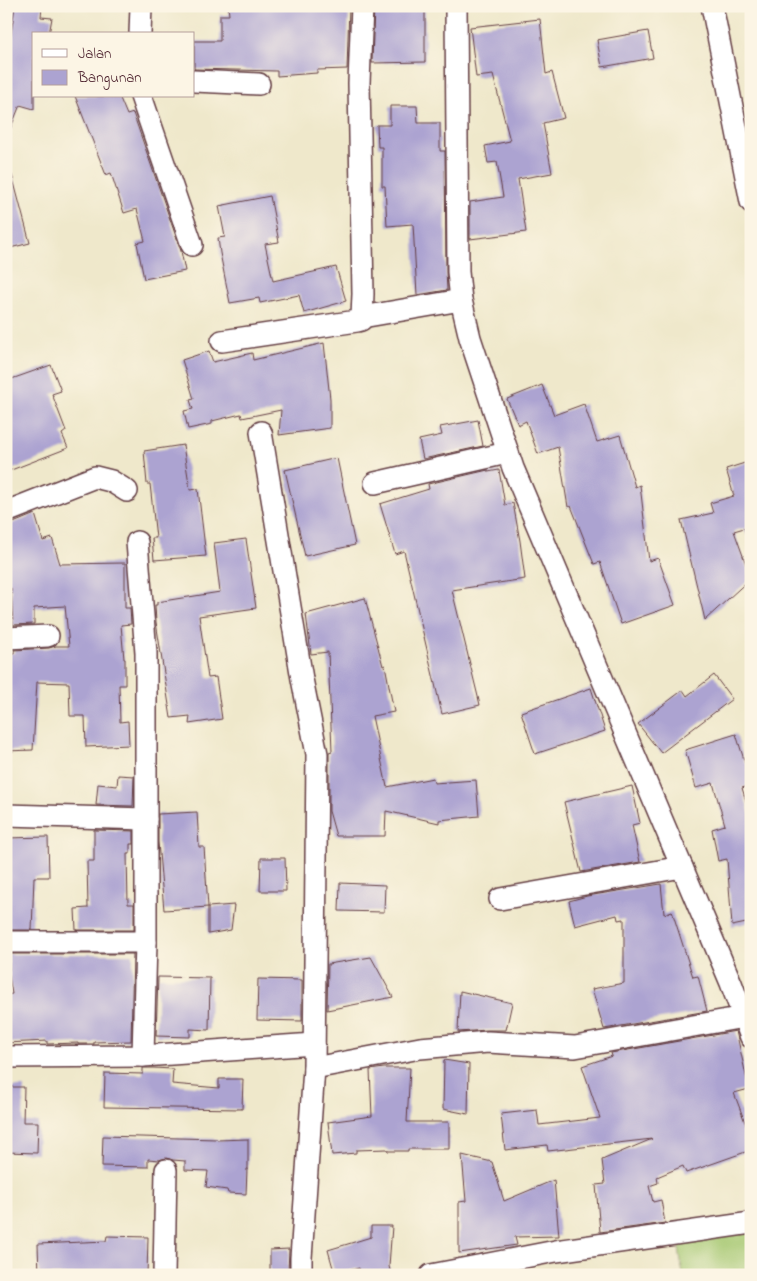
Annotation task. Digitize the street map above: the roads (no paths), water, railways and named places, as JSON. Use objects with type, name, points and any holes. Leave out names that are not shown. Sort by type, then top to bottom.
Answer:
[{"type":"street","points":[[140,32],[141,6]]},
{"type":"street","points":[[362,6],[359,83],[362,317]]},
{"type":"street","points":[[314,1068],[420,1048],[488,1042],[576,1047],[747,1027],[731,983],[507,453],[470,338],[461,300],[458,272],[456,6]]},
{"type":"street","points":[[712,6],[751,202]]},
{"type":"street","points":[[195,81],[259,84]]},
{"type":"street","points":[[142,98],[192,245]]},
{"type":"street","points":[[222,341],[357,321],[361,320],[362,317],[461,300]]},
{"type":"street","points":[[261,432],[302,679],[317,754],[314,1068],[301,1258],[302,1275]]},
{"type":"street","points":[[375,483],[507,453]]},
{"type":"street","points":[[6,512],[95,477],[111,481],[127,492]]},
{"type":"street","points":[[137,542],[146,653],[146,942],[143,1056]]},
{"type":"street","points":[[6,638],[48,636]]},
{"type":"street","points":[[6,815],[146,819]]},
{"type":"street","points":[[500,899],[682,867]]},
{"type":"street","points":[[11,942],[146,942]]},
{"type":"street","points":[[731,983],[751,992]]},
{"type":"street","points":[[6,1057],[143,1056],[314,1044]]},
{"type":"street","points":[[164,1275],[166,1170]]},
{"type":"street","points":[[431,1275],[556,1251],[751,1224]]}]
